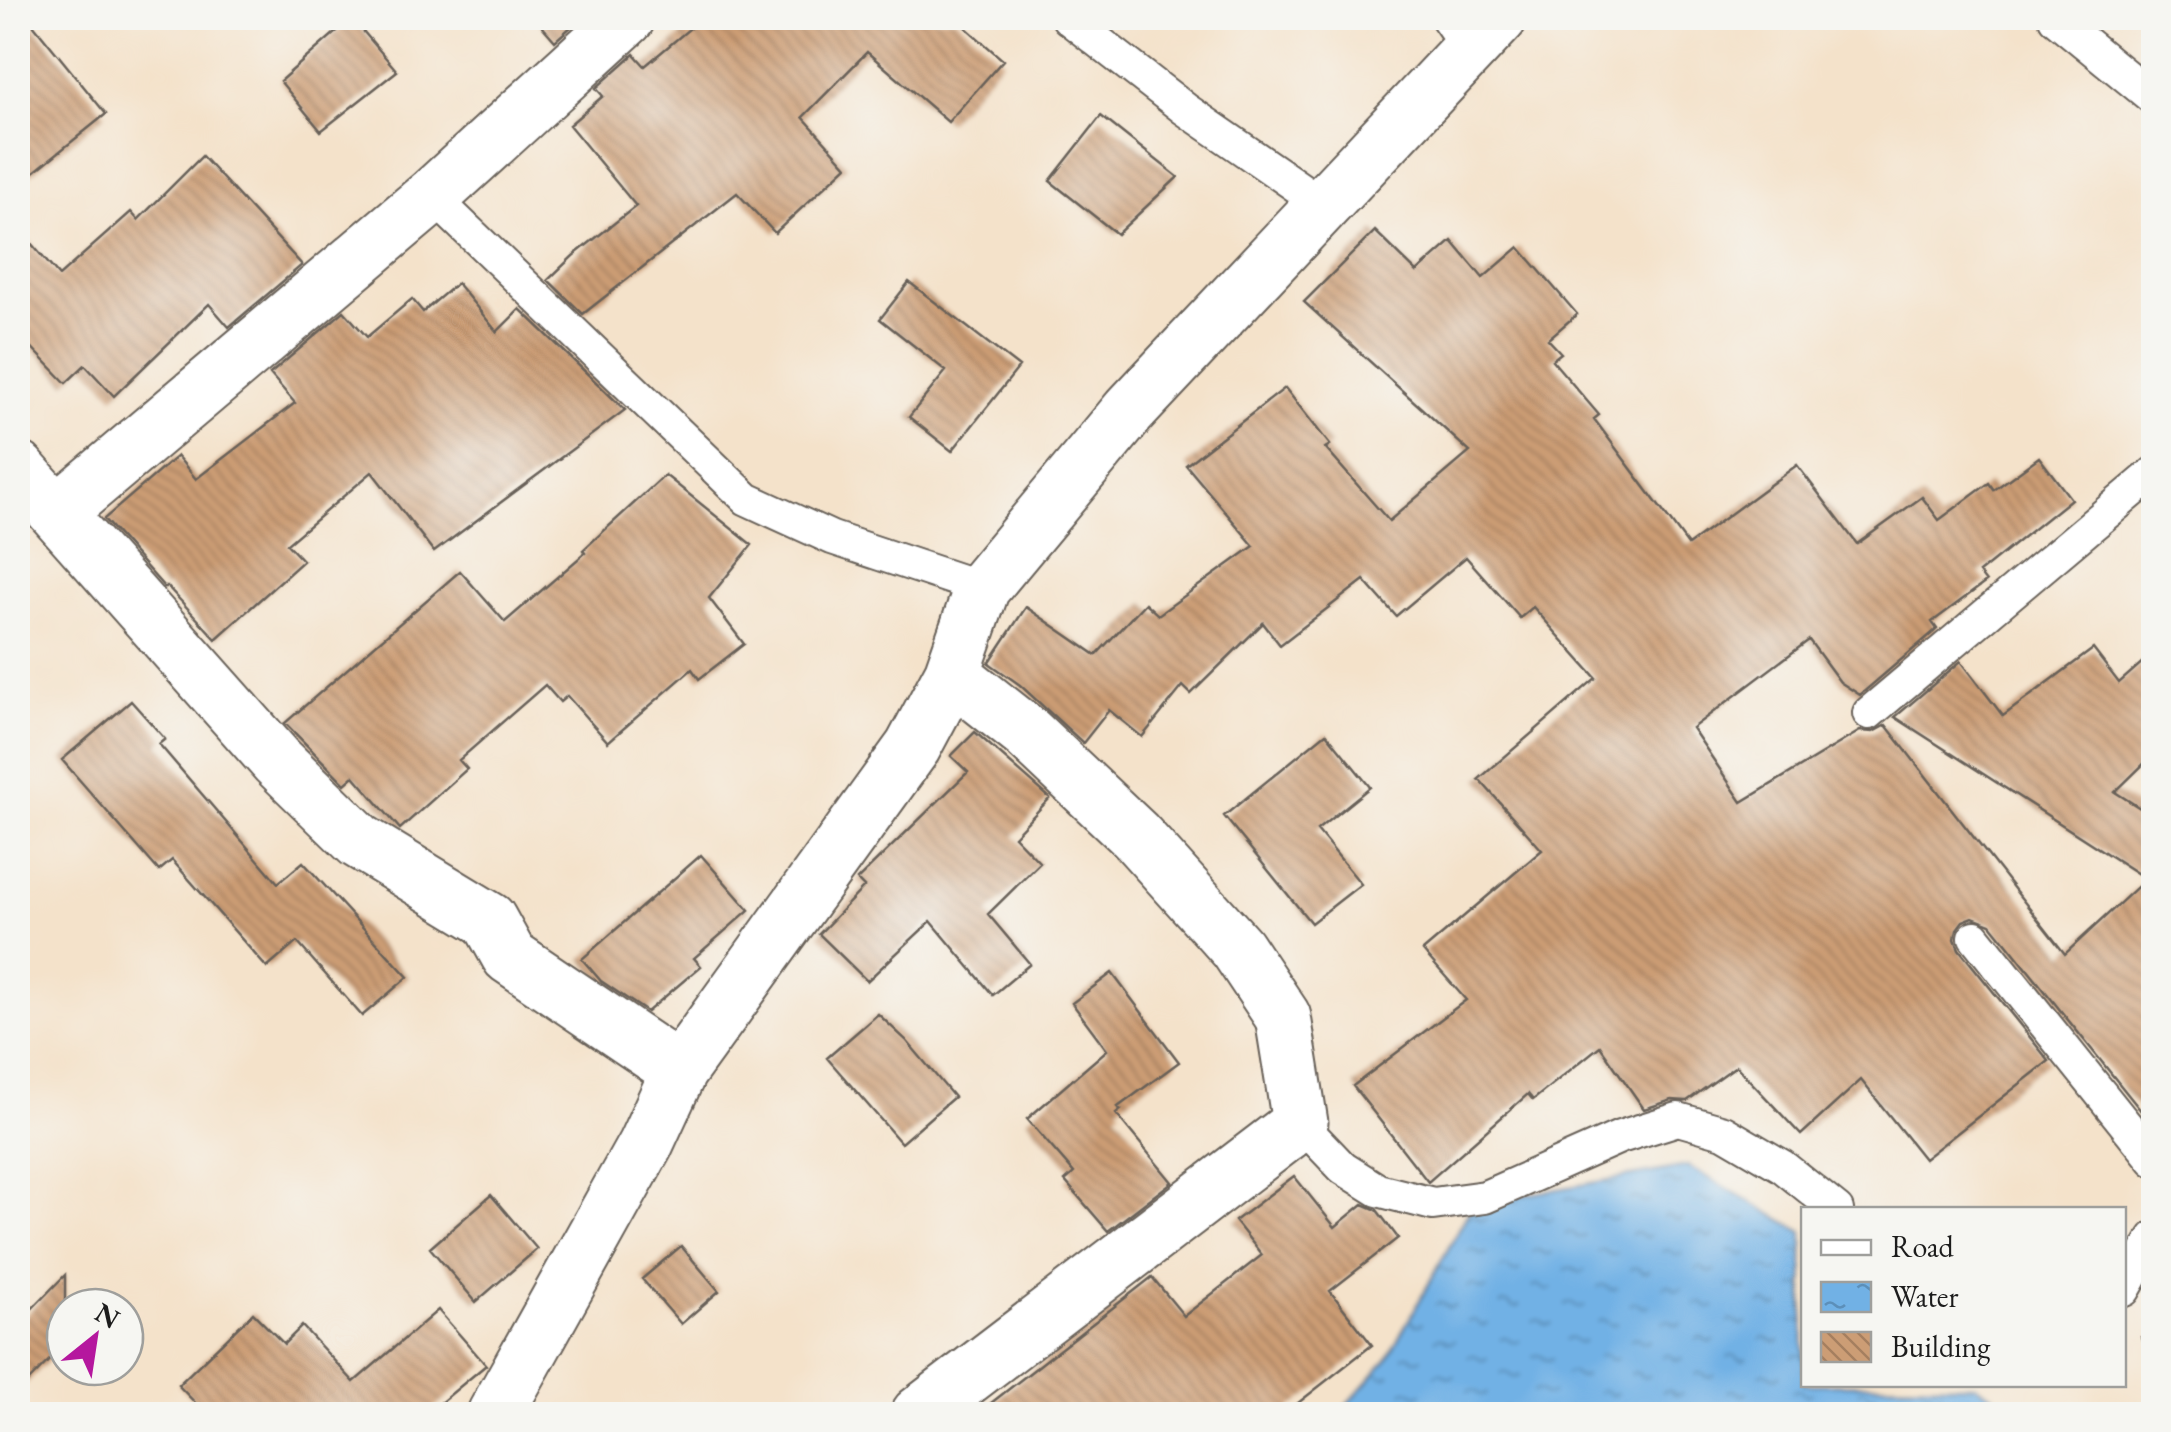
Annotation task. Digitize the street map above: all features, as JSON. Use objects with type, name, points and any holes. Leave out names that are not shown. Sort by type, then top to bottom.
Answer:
[{"type":"street","points":[[58,512],[432,196],[626,18]]},
{"type":"street","points":[[495,1414],[645,1145],[679,1072],[913,747],[952,674],[982,588],[1129,412],[1324,205],[1472,28]]},
{"type":"street","points":[[18,470],[276,761],[358,842],[489,920],[509,956],[679,1072]]},
{"type":"street","points":[[919,1414],[1300,1122],[1284,1017],[1236,948],[1135,835],[1028,734],[952,674]]},
{"type":"lane","points":[[1068,18],[1185,109],[1324,205]]},
{"type":"lane","points":[[2056,18],[2154,99]]},
{"type":"lane","points":[[432,196],[747,500],[832,538],[982,588]]},
{"type":"lane","points":[[1869,713],[2154,473]]},
{"type":"lane","points":[[1975,937],[2154,1160]]},
{"type":"lane","points":[[1300,1122],[1342,1168],[1378,1190],[1432,1204],[1485,1198],[1620,1137],[1678,1120],[1724,1132],[1782,1166],[1833,1207]]},
{"type":"lane","points":[[2126,1287],[2154,1238]]},
{"type":"path","points":[[2126,1336],[2143,1335],[2154,1355]]},
{"type":"water","points":[[1688,1166],[1801,1231],[1801,1387],[1979,1387],[2023,1414],[1339,1414],[1386,1361],[1473,1204]]},
{"type":"building","points":[[18,18],[28,18],[106,114],[18,185]]},
{"type":"building","points":[[352,18],[397,71],[321,131],[280,81]]},
{"type":"building","points":[[535,18],[581,18],[555,41]]},
{"type":"building","points":[[702,18],[955,18],[1003,60],[948,122],[867,52],[803,117],[847,166],[775,233],[737,193],[583,314],[548,280],[636,206],[569,125],[603,96],[596,88],[634,54],[645,66]]},
{"type":"building","points":[[1101,116],[1178,177],[1117,234],[1050,181]]},
{"type":"building","points":[[202,156],[302,265],[229,327],[209,304],[114,396],[85,365],[66,383],[18,333],[18,228],[59,276],[131,212],[138,220]]},
{"type":"building","points":[[1375,231],[1417,272],[1452,241],[1483,278],[1519,247],[1577,314],[1548,339],[1561,353],[1552,360],[1599,415],[1594,419],[1688,545],[1797,465],[1857,544],[1922,497],[1939,520],[1989,483],[1994,490],[2039,457],[2071,499],[1979,573],[1986,582],[1932,622],[1937,629],[1860,695],[1840,682],[1809,640],[1692,728],[1742,802],[1860,731],[1873,732],[1886,725],[2065,954],[2146,879],[1895,717],[1961,661],[2003,716],[2093,649],[2119,683],[2154,652],[2154,754],[2115,792],[2154,817],[2154,1127],[1991,924],[1973,917],[1957,929],[1959,949],[2049,1061],[1924,1159],[1861,1080],[1801,1135],[1736,1066],[1687,1101],[1672,1100],[1644,1109],[1600,1046],[1533,1100],[1528,1094],[1428,1182],[1353,1086],[1466,1000],[1423,951],[1542,850],[1479,779],[1596,678],[1533,607],[1520,618],[1466,557],[1396,616],[1364,580],[1280,645],[1263,623],[1191,694],[1183,686],[1142,737],[1109,710],[1083,743],[1020,685],[989,663],[1026,607],[1096,655],[1145,603],[1158,615],[1254,546],[1186,465],[1285,388],[1330,445],[1325,448],[1389,521],[1470,452],[1304,302]]},
{"type":"building","points":[[909,282],[1019,367],[952,451],[909,417],[946,371],[880,319]]},
{"type":"building","points":[[457,283],[497,332],[520,309],[625,410],[434,552],[372,472],[287,544],[303,561],[216,639],[104,519],[177,456],[196,479],[295,403],[270,374],[344,311],[367,337],[412,299],[423,312]]},
{"type":"building","points":[[665,475],[752,545],[709,598],[744,644],[699,679],[692,669],[608,742],[567,696],[560,702],[545,685],[459,760],[467,769],[400,829],[354,776],[345,784],[285,723],[460,571],[505,622],[585,553],[583,550]]},
{"type":"building","points":[[131,701],[165,739],[159,744],[278,883],[303,862],[408,977],[362,1016],[297,942],[267,968],[172,860],[159,871],[62,760]]},
{"type":"building","points":[[975,732],[1050,798],[1014,836],[1040,863],[988,914],[1030,964],[993,995],[931,921],[867,981],[819,934],[864,887],[857,880],[968,772],[951,756]]},
{"type":"building","points":[[1326,733],[1370,787],[1317,830],[1361,884],[1311,923],[1224,816]]},
{"type":"building","points":[[701,855],[749,910],[694,958],[701,966],[647,1012],[601,981],[582,959]]},
{"type":"building","points":[[1112,973],[1179,1062],[1118,1107],[1121,1110],[1116,1114],[1172,1182],[1108,1231],[1065,1181],[1074,1173],[1027,1119],[1107,1050],[1072,1003]]},
{"type":"building","points":[[878,1014],[906,1040],[954,1097],[901,1143],[827,1058]]},
{"type":"building","points":[[1294,1176],[1335,1227],[1363,1204],[1377,1210],[1398,1238],[1330,1291],[1372,1345],[1284,1414],[977,1414],[1152,1277],[1184,1316],[1262,1255],[1235,1221]]},
{"type":"building","points":[[491,1195],[537,1249],[476,1302],[430,1248]]},
{"type":"building","points":[[681,1246],[719,1291],[681,1324],[642,1279]]},
{"type":"building","points":[[65,1275],[65,1287],[53,1287]]},
{"type":"building","points":[[45,1295],[45,1364],[18,1392],[18,1323]]},
{"type":"building","points":[[438,1310],[486,1365],[427,1414],[206,1414],[178,1385],[253,1313],[284,1344],[302,1326],[354,1382]]}]
